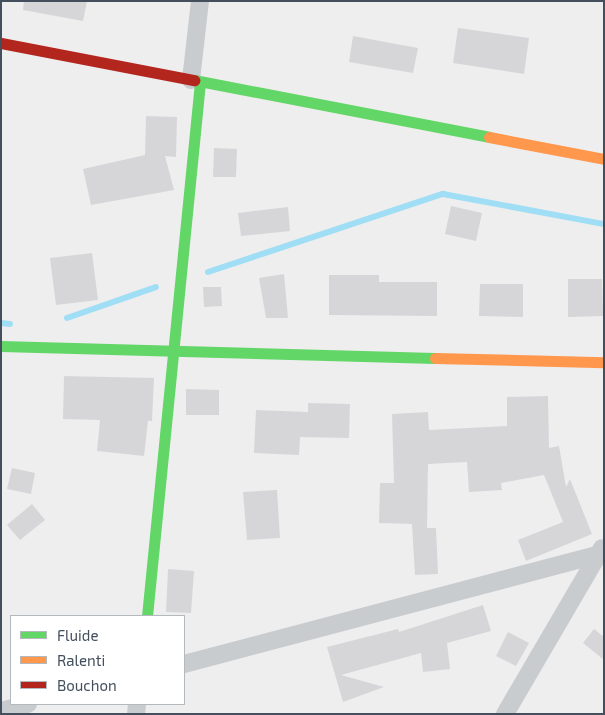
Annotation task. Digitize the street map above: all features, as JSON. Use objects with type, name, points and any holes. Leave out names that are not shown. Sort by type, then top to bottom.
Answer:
[{"type":"street","points":[[147,615],[173,350],[196,81],[200,1]]},
{"type":"street","points":[[1,44],[604,159]]},
{"type":"street","points":[[1,346],[604,362]]},
{"type":"street","points":[[185,664],[602,550]]},
{"type":"street","points":[[505,714],[602,550]]},
{"type":"street","points":[[1,710],[24,705]]},
{"type":"building","points":[[24,1],[87,1],[83,21],[23,10]]},
{"type":"building","points":[[458,28],[529,38],[524,74],[453,63]]},
{"type":"building","points":[[353,36],[418,48],[413,73],[349,62]]},
{"type":"building","points":[[146,116],[177,117],[176,157],[165,156],[174,190],[91,205],[83,169],[145,155]]},
{"type":"building","points":[[214,148],[237,149],[236,177],[213,177]]},
{"type":"building","points":[[451,206],[482,213],[476,241],[445,234]]},
{"type":"building","points":[[288,207],[290,231],[241,236],[238,213]]},
{"type":"building","points":[[92,253],[98,300],[56,305],[50,258]]},
{"type":"building","points":[[284,274],[288,318],[266,318],[259,278]]},
{"type":"building","points":[[329,275],[379,275],[379,282],[437,282],[437,316],[329,315]]},
{"type":"building","points":[[568,279],[602,279],[603,316],[568,317]]},
{"type":"building","points":[[480,284],[523,284],[523,317],[479,316]]},
{"type":"building","points":[[203,287],[221,287],[222,306],[204,307]]},
{"type":"building","points":[[64,376],[154,378],[152,421],[148,421],[144,456],[97,451],[100,420],[63,419]]},
{"type":"building","points":[[186,389],[219,390],[219,415],[186,415]]},
{"type":"building","points":[[548,396],[549,448],[559,446],[566,487],[570,479],[592,534],[526,561],[518,540],[563,522],[544,475],[501,483],[502,490],[469,492],[467,462],[428,464],[427,528],[436,528],[438,574],[415,575],[412,524],[379,523],[380,483],[394,483],[392,414],[428,412],[429,430],[507,426],[507,397]]},
{"type":"building","points":[[308,403],[350,404],[349,438],[300,437],[299,455],[254,453],[256,410],[308,412]]},
{"type":"building","points":[[12,468],[35,473],[31,494],[7,489]]},
{"type":"building","points":[[277,490],[280,538],[247,540],[243,492]]},
{"type":"building","points":[[32,504],[45,520],[20,540],[7,525]]},
{"type":"building","points":[[168,569],[194,571],[191,613],[166,612]]},
{"type":"building","points":[[483,605],[491,631],[447,643],[450,669],[423,672],[421,653],[341,675],[384,687],[343,702],[327,647],[398,629],[399,632]]},
{"type":"building","points":[[594,629],[604,637],[604,660],[583,643]]},
{"type":"building","points":[[508,632],[529,643],[516,666],[496,656]]},
{"type":"waterway","points":[[208,272],[443,194],[604,224]]},
{"type":"waterway","points":[[67,318],[156,287]]},
{"type":"waterway","points":[[1,323],[10,324]]},
{"type":"traffic: fast","points":[[194,80],[489,137]]},
{"type":"traffic: fast","points":[[147,615],[200,82]]},
{"type":"traffic: fast","points":[[1,346],[435,358]]},
{"type":"traffic: slow","points":[[489,137],[604,159]]},
{"type":"traffic: slow","points":[[435,358],[604,362]]},
{"type":"traffic: jam","points":[[1,43],[194,80]]}]
